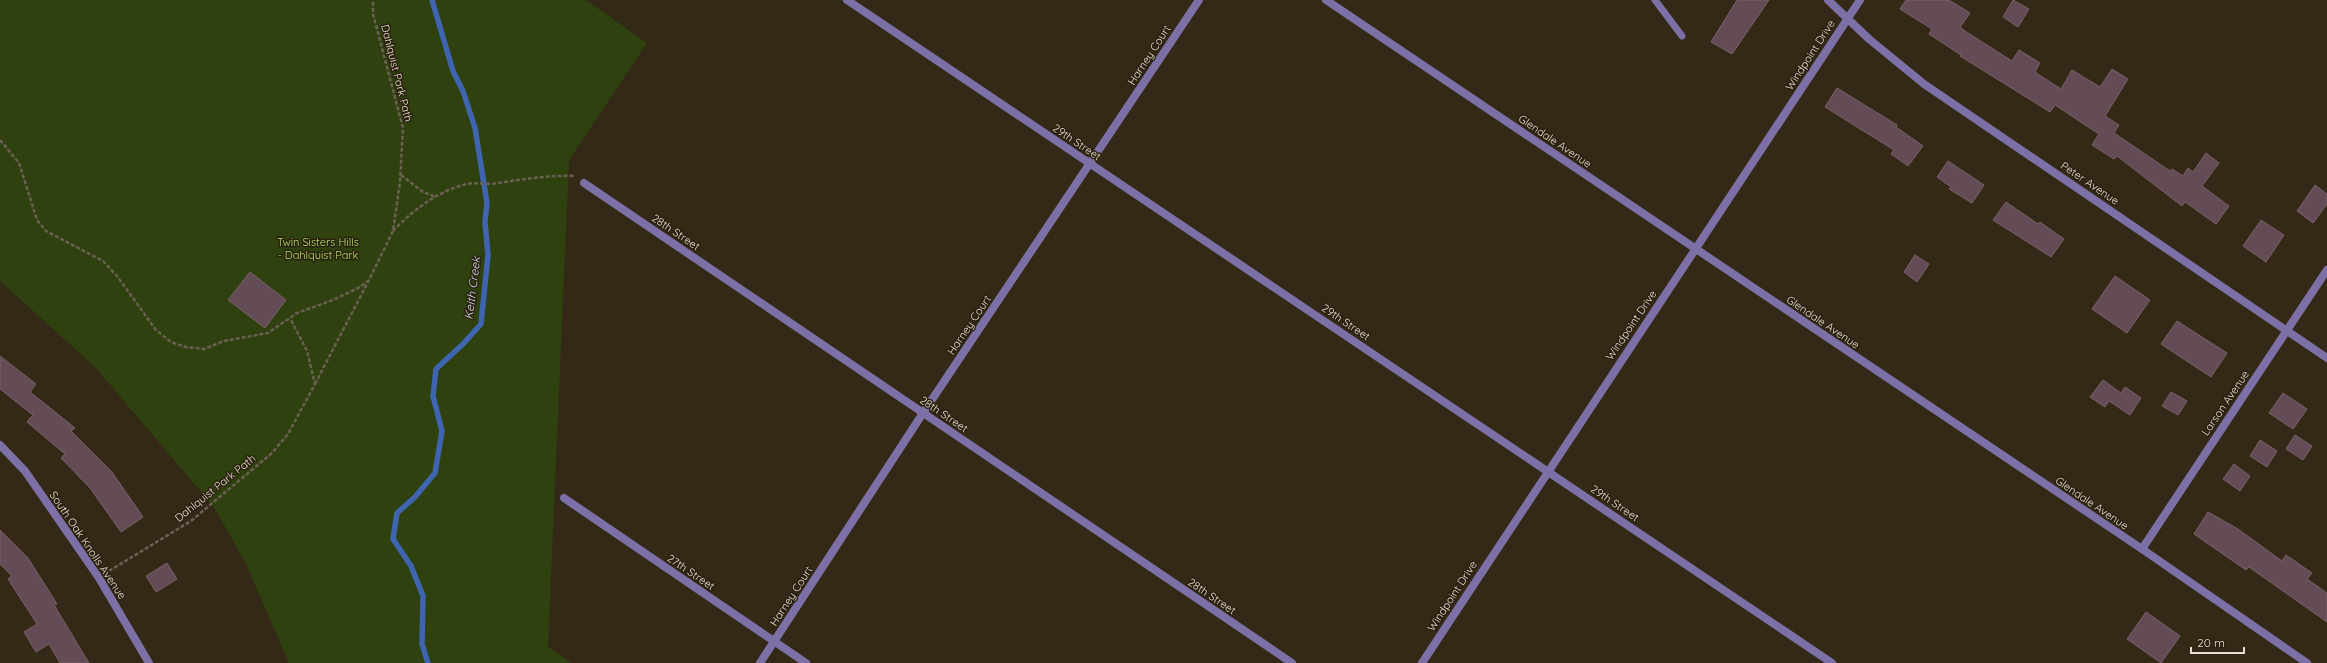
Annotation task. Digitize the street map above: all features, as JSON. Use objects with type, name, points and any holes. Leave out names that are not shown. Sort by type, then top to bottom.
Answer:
[{"type":"street","name":"29th Street","points":[[847,0],[1832,663]]},
{"type":"street","name":"Harney Court","points":[[760,663],[922,414],[1199,0]]},
{"type":"street","name":"Glendale Avenue","points":[[1326,0],[2142,549],[2307,663]]},
{"type":"street","name":"Peter Avenue","points":[[1828,0],[1846,20],[1930,88],[2327,358]]},
{"type":"street","name":"Windpoint Drive","points":[[1422,663],[1547,470],[1860,0]]},
{"type":"street","name":"28th Street","points":[[584,183],[922,414],[1292,663]]},
{"type":"street","name":"Larson Avenue","points":[[2142,549],[2327,270]]},
{"type":"street","name":"South Oak Knolls Avenue","points":[[0,445],[25,471],[99,578],[149,663]]},
{"type":"street","name":"27th Street","points":[[564,498],[806,663]]},
{"type":"lane","points":[[1655,0],[1682,36]]},
{"type":"path","name":"Dahlquist Park Path","points":[[99,578],[191,521],[272,453],[288,434],[393,231],[401,174],[403,128],[373,14],[374,0]]},
{"type":"path","points":[[0,140],[19,163],[38,220],[46,231],[103,261],[117,276],[156,330],[171,342],[186,347],[204,349],[224,341],[268,333],[297,313],[333,300],[360,287],[369,280]]},
{"type":"path","points":[[401,174],[423,192],[436,197]]},
{"type":"path","name":"Dahlquist Park Path","points":[[393,231],[418,208],[447,191],[468,184],[496,184],[526,178],[574,176],[584,183]]},
{"type":"path","points":[[290,318],[307,351],[315,384]]},
{"type":"green space","name":"Twin Sisters Hills - Dahlquist Park","points":[[0,0],[586,0],[647,43],[569,160],[548,647],[571,663],[289,663],[246,564],[214,507],[95,367],[0,281]]},
{"type":"building","points":[[1737,0],[1769,0],[1732,54],[1711,42]]},
{"type":"building","points":[[1906,0],[1949,0],[1970,13],[1960,27],[1965,31],[2012,61],[2019,50],[2040,63],[2035,72],[2061,89],[2072,70],[2100,87],[2112,69],[2128,79],[2105,116],[2119,125],[2114,133],[2170,171],[2172,169],[2183,176],[2188,168],[2193,172],[2206,153],[2219,163],[2202,186],[2229,206],[2216,224],[2185,202],[2182,206],[2117,156],[2114,159],[2092,145],[2099,134],[2055,105],[2050,112],[1960,56],[1961,55],[1929,34],[1932,29],[1900,9]]},
{"type":"building","points":[[2013,0],[2029,9],[2018,27],[2003,17]]},
{"type":"building","points":[[1837,88],[1897,125],[1896,127],[1923,146],[1908,166],[1891,154],[1894,150],[1825,107]]},
{"type":"building","points":[[1948,161],[1984,185],[1972,203],[1949,189],[1951,187],[1937,177]]},
{"type":"building","points":[[2315,185],[2327,194],[2327,204],[2313,223],[2297,211]]},
{"type":"building","points":[[2006,202],[2038,224],[2040,222],[2064,239],[2051,257],[1993,220]]},
{"type":"building","points":[[2261,220],[2284,235],[2266,262],[2243,246]]},
{"type":"building","points":[[1915,255],[1929,264],[1917,282],[1904,272]]},
{"type":"building","points":[[250,272],[286,300],[265,328],[228,300]]},
{"type":"building","points":[[2115,276],[2150,300],[2127,333],[2092,309]]},
{"type":"building","points":[[2177,321],[2227,353],[2211,377],[2161,344]]},
{"type":"building","points":[[0,356],[36,384],[30,392],[75,428],[71,431],[112,472],[143,517],[121,532],[90,488],[61,458],[65,454],[27,422],[33,415],[0,389]]},
{"type":"building","points":[[2103,380],[2121,393],[2125,387],[2141,398],[2130,415],[2109,401],[2105,407],[2090,397]]},
{"type":"building","points":[[2171,392],[2187,401],[2178,415],[2162,406]]},
{"type":"building","points":[[2283,393],[2307,409],[2293,429],[2269,413]]},
{"type":"building","points":[[2295,435],[2312,446],[2303,460],[2286,449]]},
{"type":"building","points":[[2260,440],[2277,451],[2267,467],[2250,456]]},
{"type":"building","points":[[2234,464],[2250,476],[2240,491],[2223,479]]},
{"type":"building","points":[[2208,512],[2238,529],[2282,561],[2286,555],[2312,573],[2307,579],[2327,593],[2327,622],[2249,567],[2246,570],[2194,534]]},
{"type":"building","points":[[0,530],[28,558],[57,604],[54,605],[89,663],[60,663],[49,644],[36,652],[24,632],[37,624],[8,579],[12,576],[0,564]]},
{"type":"building","points":[[167,563],[177,579],[156,592],[146,576]]},
{"type":"building","points":[[2146,612],[2180,636],[2161,663],[2127,639]]},
{"type":"waterway","name":"Keith Creek","points":[[428,663],[422,644],[423,596],[411,566],[393,539],[397,513],[415,497],[435,473],[442,431],[433,396],[436,369],[463,344],[481,324],[488,255],[485,222],[487,203],[475,128],[463,91],[453,71],[432,0]]}]
